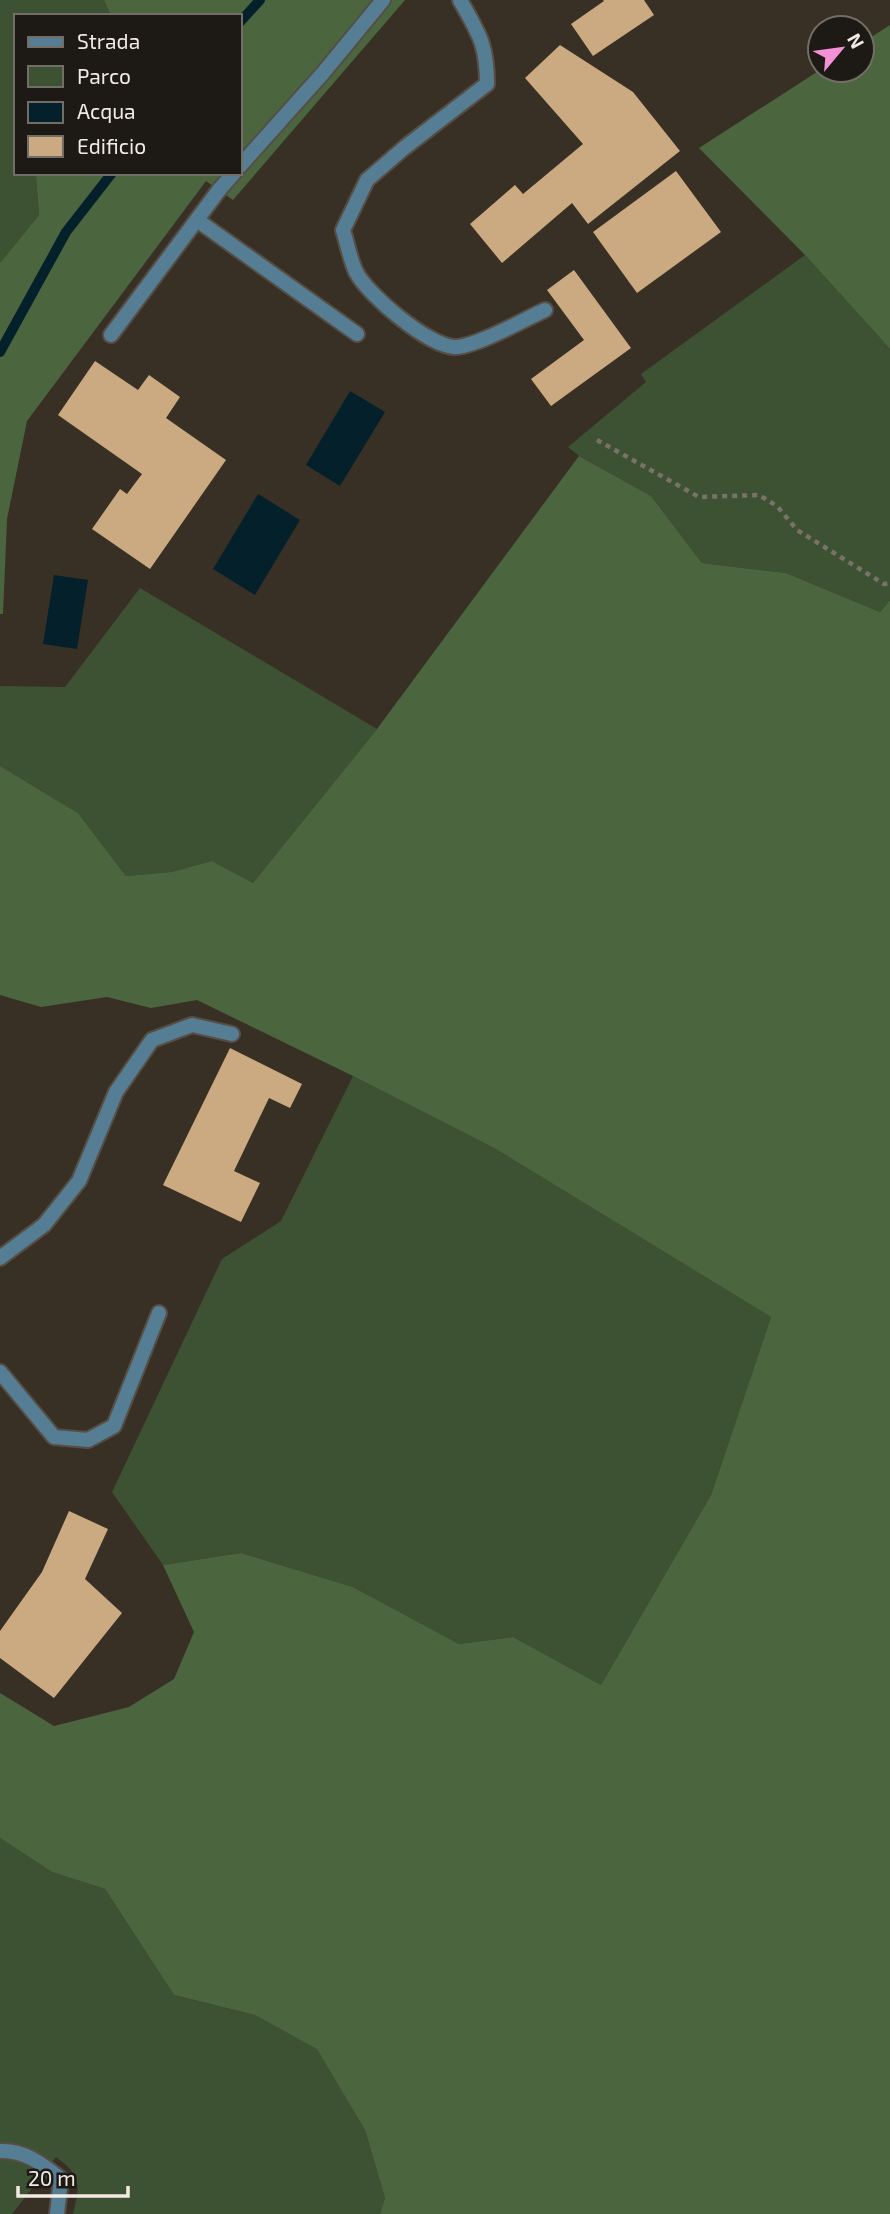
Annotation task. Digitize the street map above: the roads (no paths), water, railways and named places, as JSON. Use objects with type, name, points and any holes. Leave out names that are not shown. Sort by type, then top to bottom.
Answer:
[{"type":"street","points":[[242,164],[323,73],[383,0]]},
{"type":"street","points":[[460,0],[483,40],[487,84],[367,180],[343,230],[356,272],[384,306],[425,335],[454,346],[480,340],[545,310]]},
{"type":"street","points":[[111,335],[232,175]]},
{"type":"street","points":[[197,220],[358,334]]},
{"type":"street","points":[[0,1258],[44,1225],[79,1181],[116,1092],[152,1040],[192,1025],[232,1034]]},
{"type":"street","points":[[0,1372],[54,1437],[88,1440],[114,1426],[159,1313]]},
{"type":"street","points":[[0,2151],[13,2151],[38,2161],[61,2179],[57,2214]]},
{"type":"water","points":[[350,391],[385,412],[340,486],[306,465]]},
{"type":"water","points":[[258,494],[300,520],[255,595],[213,569]]},
{"type":"water","points":[[54,575],[88,580],[77,649],[43,644]]},
{"type":"waterway","points":[[242,20],[260,0]]},
{"type":"waterway","points":[[0,352],[66,232],[110,175]]}]
